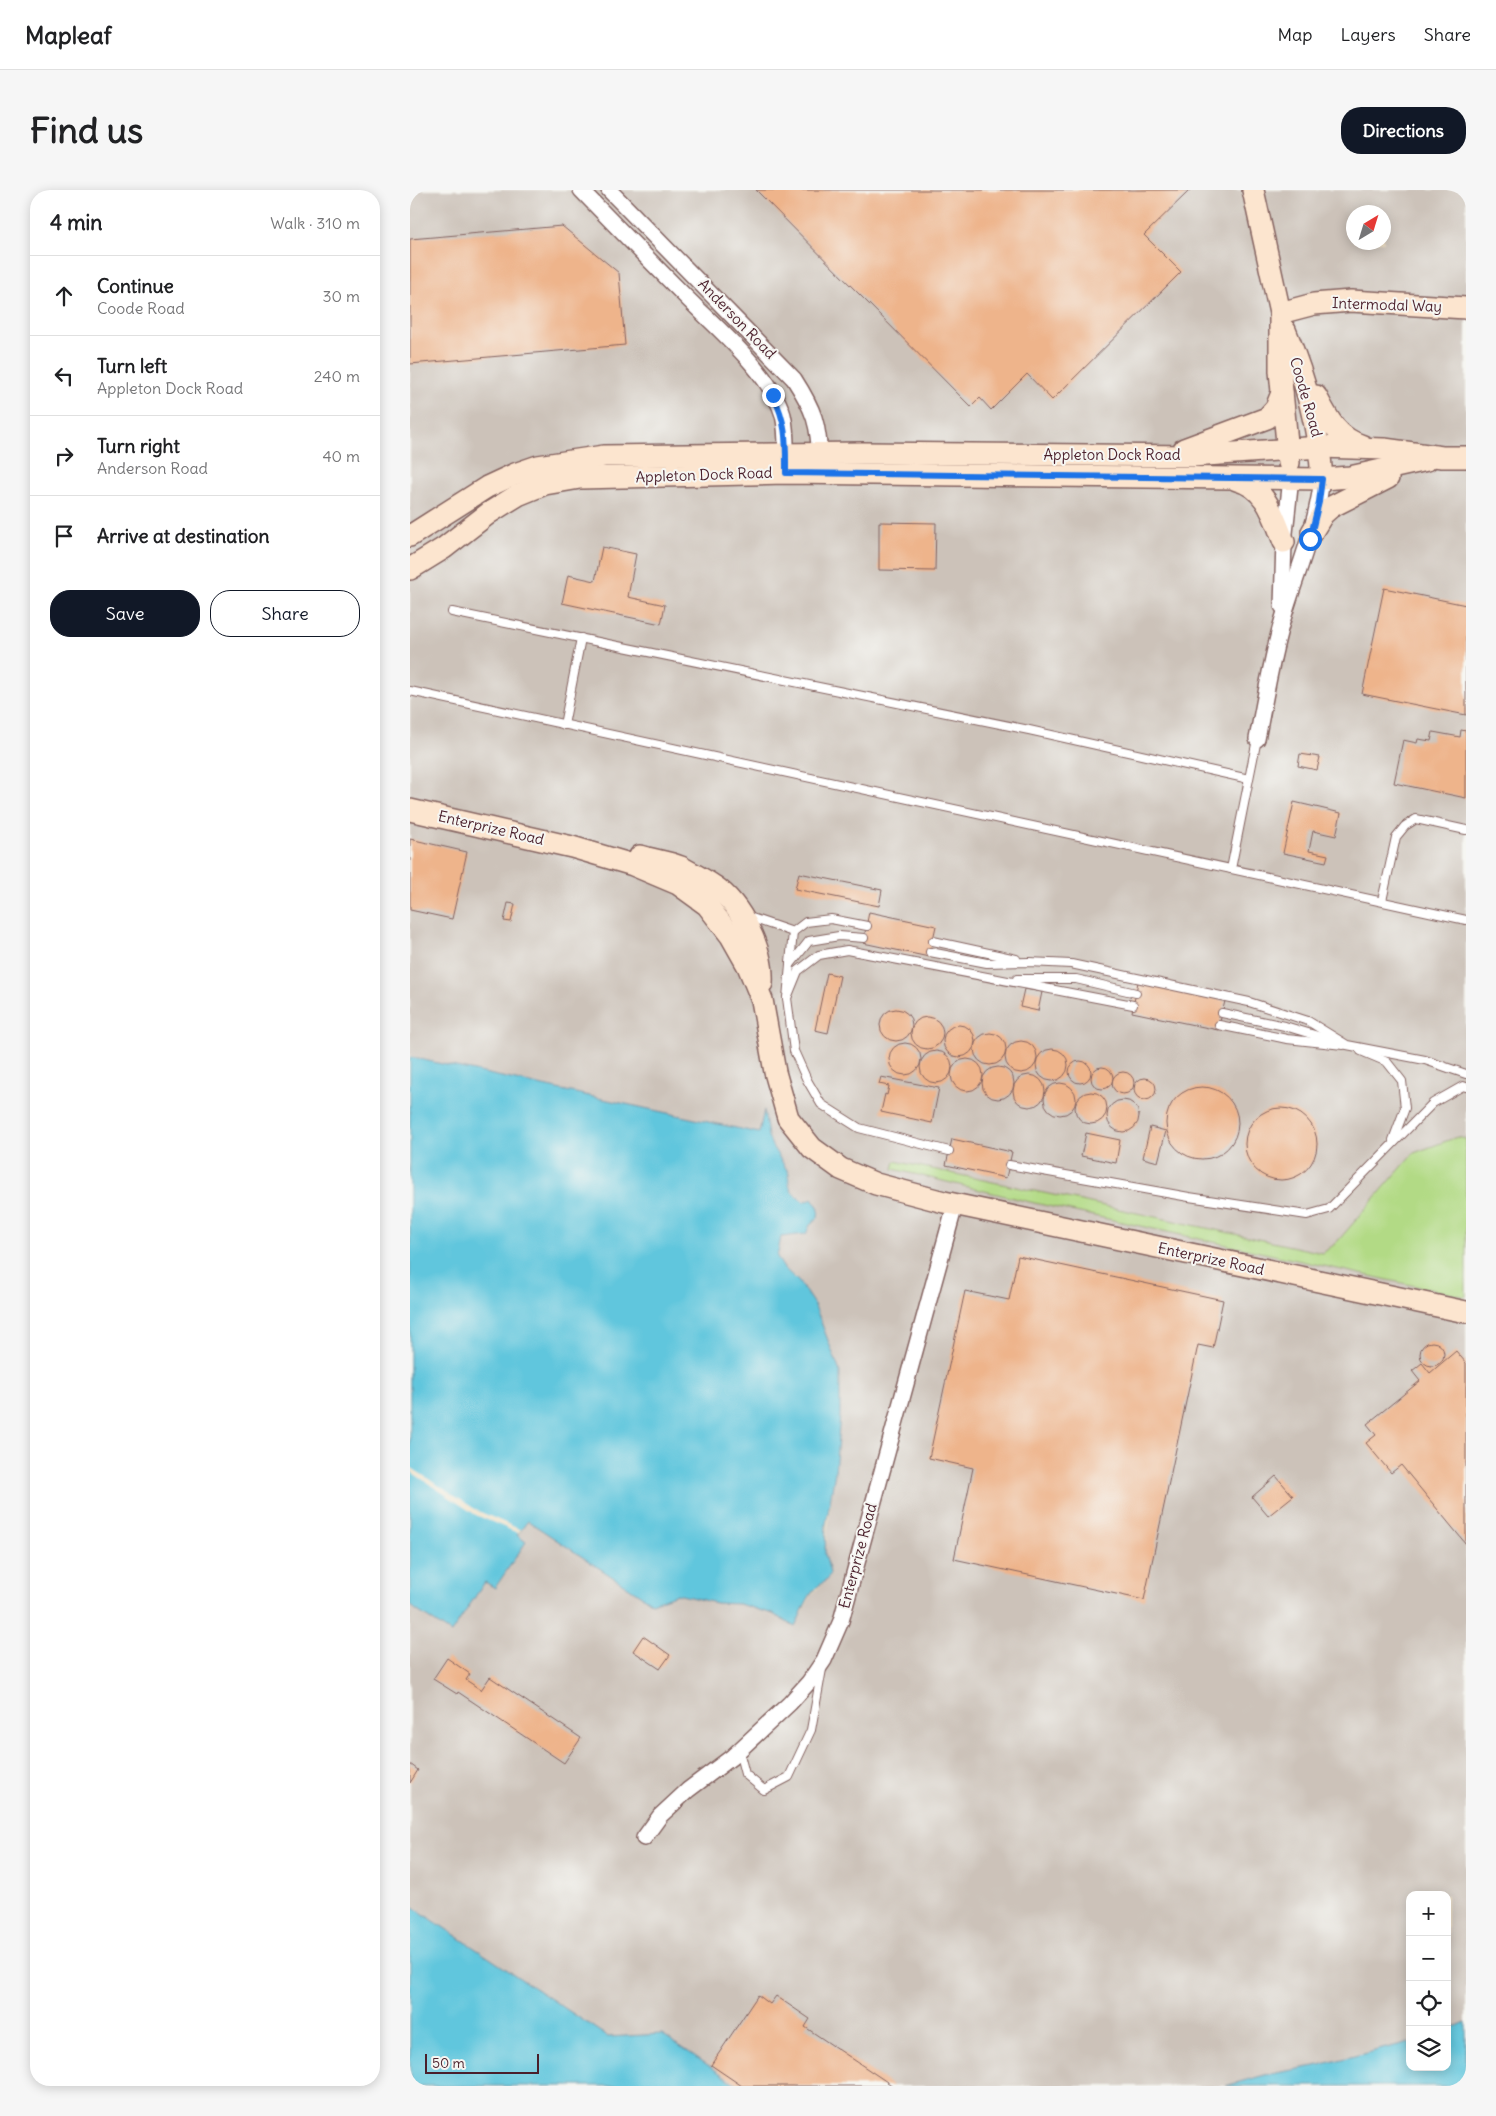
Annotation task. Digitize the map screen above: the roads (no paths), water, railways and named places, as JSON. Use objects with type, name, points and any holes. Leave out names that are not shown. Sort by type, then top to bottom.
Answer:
[{"type":"street","name":"Anderson Road","points":[[581,190],[733,344],[758,373],[783,414],[786,433],[786,463]]},
{"type":"street","name":"Anderson Road","points":[[609,190],[794,379],[808,401],[816,420],[820,463]]},
{"type":"street","name":"Coode Road","points":[[1253,190],[1280,316],[1316,424],[1322,479],[1312,532],[1282,623],[1257,738]]},
{"type":"street","name":"Intermodal Way","points":[[1280,316],[1314,304],[1351,301],[1466,308]]},
{"type":"street","name":"Coode Road","points":[[1280,316],[1282,393],[1291,478],[1284,542],[1282,623]]},
{"type":"street","points":[[1292,349],[1320,402],[1344,439],[1370,448]]},
{"type":"street","points":[[1157,456],[1185,449],[1267,418],[1276,408],[1282,393]]},
{"type":"street","name":"Appleton Dock Road","points":[[410,536],[487,486],[538,466],[604,456],[820,463],[1192,456],[1320,447],[1370,448],[1445,458]]},
{"type":"street","name":"Appleton Dock Road","points":[[820,463],[1232,478],[1322,479],[1350,477],[1445,458]]},
{"type":"street","points":[[1312,532],[1323,514],[1331,507],[1360,491],[1445,458]]},
{"type":"street","name":"Appleton Dock Road","points":[[410,570],[444,548],[489,513],[518,495],[545,484],[580,478],[786,463]]},
{"type":"street","points":[[1232,478],[1245,482],[1258,490],[1266,500],[1284,542]]},
{"type":"street","name":"Enterprize Road","points":[[410,810],[572,847],[632,865],[678,884],[707,905],[731,936],[748,966],[762,1000]]},
{"type":"street","name":"Enterprize Road","points":[[572,847],[635,855],[679,867],[716,887],[740,913],[756,944],[763,973],[762,1000],[774,1072],[788,1118],[812,1148],[841,1170],[876,1184],[956,1205],[1466,1312]]},
{"type":"street","name":"Enterprize Road","points":[[644,1838],[660,1816],[674,1803],[739,1750],[790,1703],[809,1682],[824,1660],[840,1621],[956,1205]]},
{"type":"lane","points":[[452,612],[1028,730],[1249,779]]},
{"type":"lane","points":[[564,725],[582,638]]},
{"type":"lane","points":[[410,692],[1466,920]]},
{"type":"lane","points":[[1230,868],[1257,738]]},
{"type":"lane","points":[[1382,901],[1396,837],[1404,826],[1416,819],[1466,830]]},
{"type":"lane","points":[[740,913],[794,932]]},
{"type":"lane","points":[[867,926],[831,919],[806,922],[794,932],[787,998],[794,1051],[807,1080],[821,1104],[859,1128],[949,1151]]},
{"type":"lane","points":[[790,965],[809,941],[839,936],[864,938]]},
{"type":"lane","points":[[932,941],[1029,962]]},
{"type":"lane","points":[[787,998],[798,971],[819,955],[847,950],[1133,1005]]},
{"type":"lane","points":[[930,952],[986,963],[1029,962],[1071,964],[1249,1002],[1308,1021],[1347,1045]]},
{"type":"lane","points":[[998,979],[1076,979],[1136,993]]},
{"type":"lane","points":[[1222,1012],[1285,1026],[1347,1045],[1387,1062],[1402,1081],[1405,1108],[1392,1143]]},
{"type":"lane","points":[[1219,1024],[1287,1039],[1347,1045],[1425,1060],[1466,1074]]},
{"type":"lane","points":[[1009,1165],[1188,1197],[1307,1215],[1329,1209],[1432,1103],[1463,1086],[1466,1087]]},
{"type":"lane","points":[[739,1750],[746,1774],[764,1790],[789,1777],[812,1730],[824,1660]]},
{"type":"water","points":[[410,1057],[759,1133],[764,1110],[768,1136],[789,1173],[789,1185],[792,1192],[804,1202],[812,1198],[819,1208],[818,1218],[810,1225],[806,1234],[781,1237],[777,1257],[783,1267],[799,1282],[815,1306],[840,1372],[840,1416],[835,1472],[826,1525],[825,1554],[830,1573],[827,1580],[810,1595],[795,1627],[773,1614],[739,1604],[716,1603],[677,1594],[652,1603],[528,1521],[517,1535],[526,1542],[495,1588],[485,1582],[451,1633],[410,1606]]},
{"type":"water","points":[[410,1905],[608,2037],[662,2034],[739,2086],[410,2086]]},
{"type":"water","points":[[1466,2022],[1466,2086],[1225,2086],[1406,2043],[1406,2071],[1451,2071],[1451,2028]]}]
